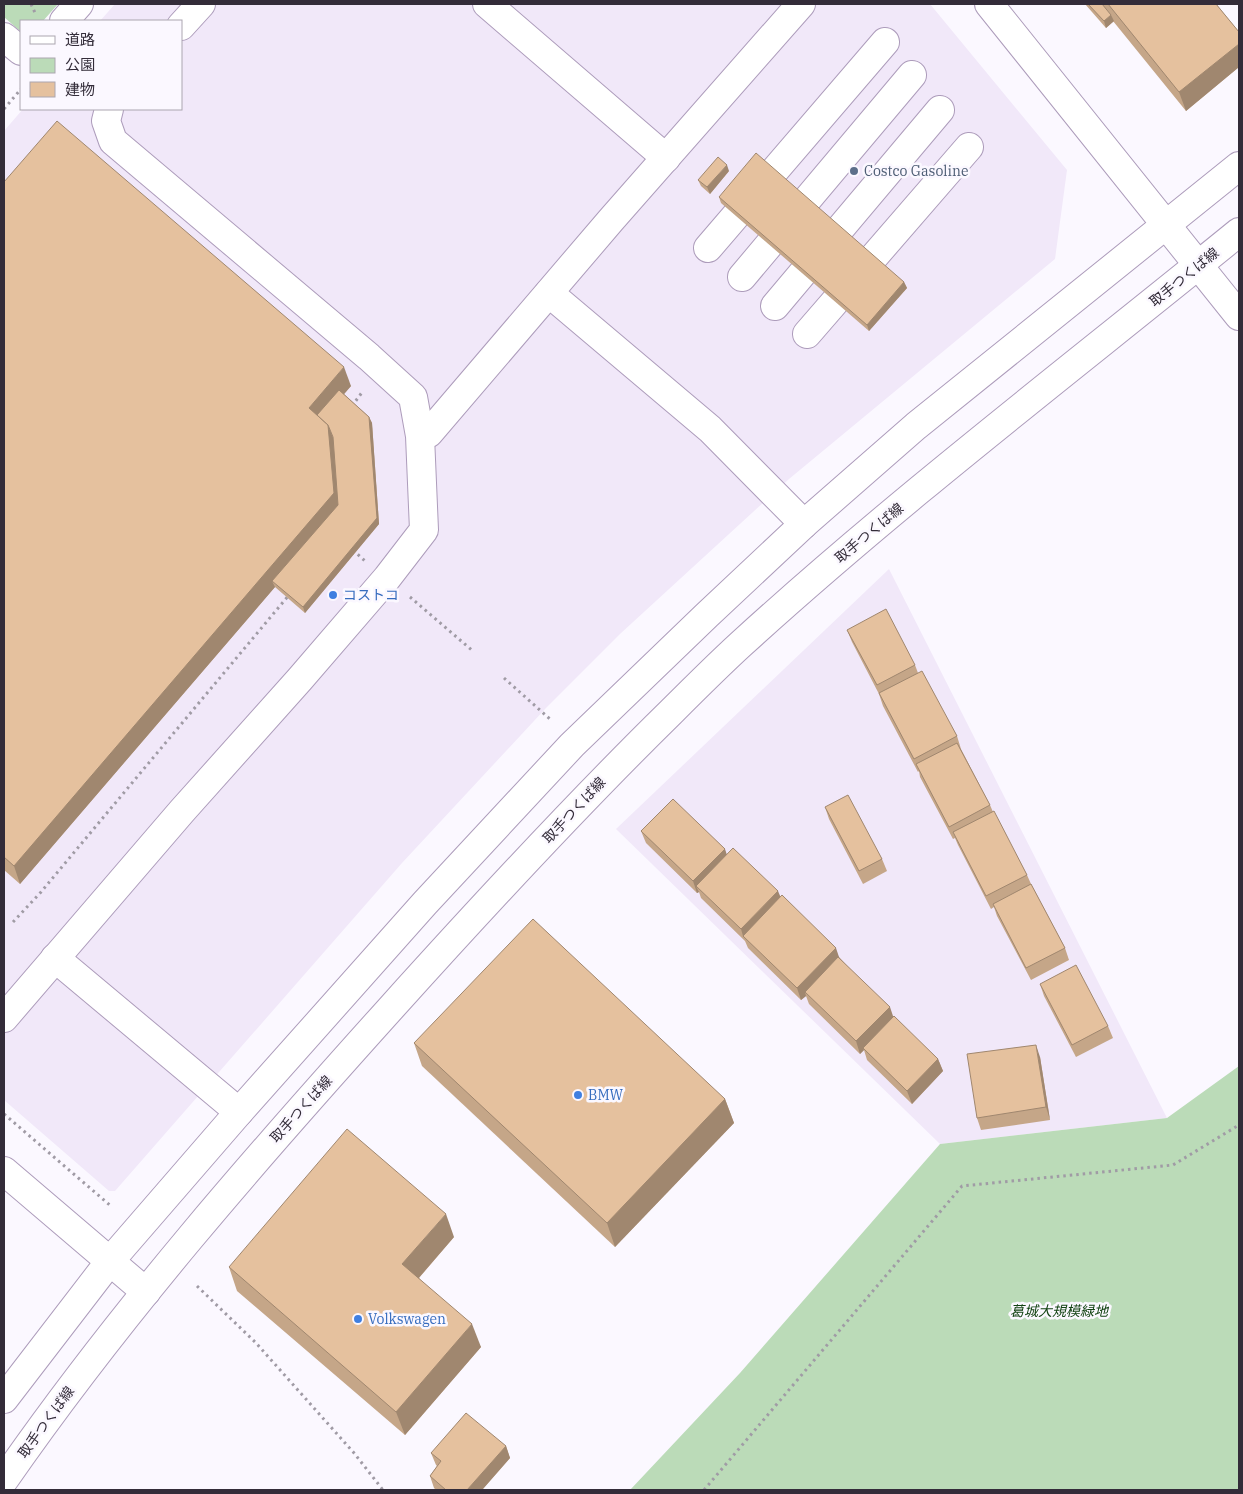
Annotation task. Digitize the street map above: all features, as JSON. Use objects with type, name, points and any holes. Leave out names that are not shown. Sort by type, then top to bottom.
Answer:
[{"type":"main road","points":[[65,20],[79,4]]},
{"type":"main road","points":[[182,25],[201,4]]},
{"type":"main road","points":[[487,4],[666,158]]},
{"type":"main road","points":[[429,433],[801,4]]},
{"type":"main road","points":[[989,4],[1239,316]]},
{"type":"main road","points":[[4,37],[20,50]]},
{"type":"main road","points":[[708,248],[885,42]]},
{"type":"main road","points":[[742,277],[912,75]]},
{"type":"main road","points":[[4,1018],[182,811],[387,578],[424,530],[420,436],[413,397],[114,141],[106,121],[109,110]]},
{"type":"main road","points":[[775,306],[940,110]]},
{"type":"main road","points":[[807,334],[969,147]]},
{"type":"main road","points":[[4,1399],[110,1261],[239,1112],[425,903],[572,745],[804,524],[916,426],[1239,166]]},
{"type":"main road","name":"取手つくば線","points":[[4,1480],[39,1429],[193,1234],[267,1148],[460,932],[606,776],[732,653],[856,543],[1239,232]]},
{"type":"main road","points":[[549,293],[710,429],[804,524]]},
{"type":"main road","points":[[55,958],[239,1112]]},
{"type":"main road","points":[[4,1171],[146,1292]]},
{"type":"path","points":[[4,109],[20,90]]},
{"type":"path","points":[[350,409],[365,388]]},
{"type":"path","points":[[352,550],[367,563]]},
{"type":"path","points":[[12,922],[41,892],[293,590]]},
{"type":"path","points":[[404,592],[474,652]]},
{"type":"path","points":[[504,678],[551,720]]},
{"type":"path","points":[[4,1114],[112,1207]]},
{"type":"path","points":[[704,1490],[962,1186],[1173,1165],[1239,1125]]},
{"type":"path","points":[[197,1286],[256,1343],[354,1453],[383,1490]]},
{"type":"shaded area","name":"コストコ","points":[[115,4],[930,4],[1067,170],[1055,259],[789,479],[620,634],[546,708],[402,863],[115,1191],[109,1191],[4,1100],[4,131],[22,110],[182,110],[182,20],[101,20]]},
{"type":"shaded area","points":[[889,569],[1167,1118],[940,1144],[616,829]]},
{"type":"green space","points":[[4,4],[58,4],[44,20],[20,20],[20,31],[4,17]]},
{"type":"green space","name":"葛城大規模緑地","points":[[1239,1066],[1239,1490],[630,1490],[740,1373],[940,1144],[1167,1118]]},
{"type":"building","points":[[1088,4],[1102,4],[1111,15],[1104,21]]},
{"type":"building","points":[[1108,4],[1216,4],[1239,32],[1239,44],[1179,92]]},
{"type":"building","points":[[57,121],[344,367],[309,408],[328,425],[334,493],[14,866],[4,857],[4,182]]},
{"type":"building","points":[[756,153],[904,282],[867,325],[719,197]]},
{"type":"building","points":[[718,157],[727,165],[707,187],[698,180]]},
{"type":"building","points":[[339,390],[369,417],[377,518],[303,607],[272,581],[338,505],[333,437],[328,425],[317,415]]},
{"type":"building","points":[[886,609],[915,665],[877,685],[847,630]]},
{"type":"building","points":[[922,671],[957,736],[914,759],[879,693]]},
{"type":"building","points":[[957,743],[990,805],[949,827],[916,764]]},
{"type":"building","points":[[848,795],[882,859],[859,871],[825,807]]},
{"type":"building","points":[[673,799],[725,849],[693,881],[641,831]]},
{"type":"building","points":[[994,811],[1027,875],[986,896],[953,832]]},
{"type":"building","points":[[733,848],[778,891],[741,929],[696,886]]},
{"type":"building","points":[[1031,884],[1065,948],[1026,968],[993,904]]},
{"type":"building","points":[[782,895],[836,948],[797,988],[743,936]]},
{"type":"building","name":"BMW","points":[[533,919],[725,1099],[607,1223],[414,1043]]},
{"type":"building","points":[[838,957],[890,1007],[856,1041],[805,992]]},
{"type":"building","points":[[1076,965],[1108,1026],[1072,1045],[1040,984]]},
{"type":"building","points":[[894,1016],[938,1059],[907,1091],[863,1048]]},
{"type":"building","points":[[1036,1045],[1046,1107],[977,1118],[967,1054]]},
{"type":"building","name":"Volkswagen","points":[[347,1129],[446,1214],[402,1264],[472,1324],[396,1412],[229,1267]]},
{"type":"building","points":[[466,1413],[506,1446],[467,1490],[446,1490],[430,1476],[441,1461],[431,1453]]},
{"type":"place","name":"Costco Gasoline","points":[[854,171]]},
{"type":"place","name":"コストコ","points":[[333,595]]},
{"type":"place","name":"BMW","points":[[578,1095]]},
{"type":"place","name":"Volkswagen","points":[[358,1319]]}]
